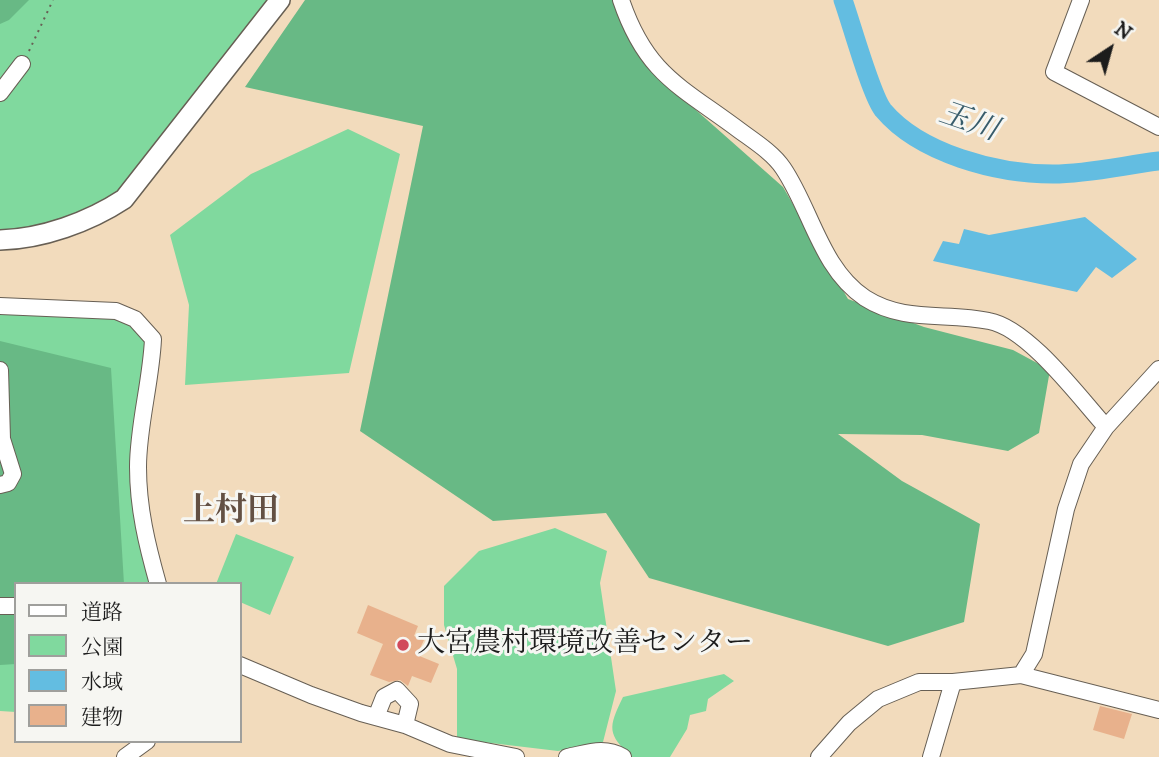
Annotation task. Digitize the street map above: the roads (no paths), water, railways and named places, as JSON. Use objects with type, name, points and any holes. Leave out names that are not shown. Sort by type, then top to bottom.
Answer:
[{"type":"main road","points":[[0,240],[50,232],[94,216],[124,199],[280,0]]},
{"type":"street","points":[[621,0],[632,31],[646,55],[668,79],[758,143],[782,167],[830,260],[865,298],[902,314],[990,321],[1008,328],[1033,348],[1106,427]]},
{"type":"street","points":[[1081,0],[1054,72],[1159,127]]},
{"type":"street","points":[[0,93],[22,64]]},
{"type":"street","points":[[0,306],[116,311],[135,319],[153,339],[152,374],[138,466],[142,527],[157,582]]},
{"type":"street","points":[[1021,674],[1034,654],[1070,492],[1081,464],[1106,427],[1159,369]]},
{"type":"street","points":[[0,370],[2,439],[13,474],[8,482],[0,485]]},
{"type":"street","points":[[242,666],[311,695],[405,725],[465,749],[516,757]]},
{"type":"street","points":[[819,757],[849,723],[878,699],[919,682],[953,682],[1021,674],[1159,710]]},
{"type":"street","points":[[931,757],[953,682]]},
{"type":"street","points":[[376,717],[384,697],[397,690],[410,704],[405,725]]},
{"type":"street","points":[[125,757],[144,743]]},
{"type":"street","points":[[567,757],[602,750],[611,750],[623,757]]},
{"type":"water","points":[[1085,217],[1137,259],[1112,278],[1096,267],[1077,292],[933,261],[943,241],[959,244],[964,229],[989,235]]},
{"type":"waterway","name":"玉川","points":[[843,0],[867,74],[883,110],[917,139],[938,150],[984,165],[1031,173],[1080,173],[1159,161]]},
{"type":"place","name":"大宮農村環境改善センター","points":[[403,645]]},
{"type":"district","name":"上村田","points":[[231,513]]}]
